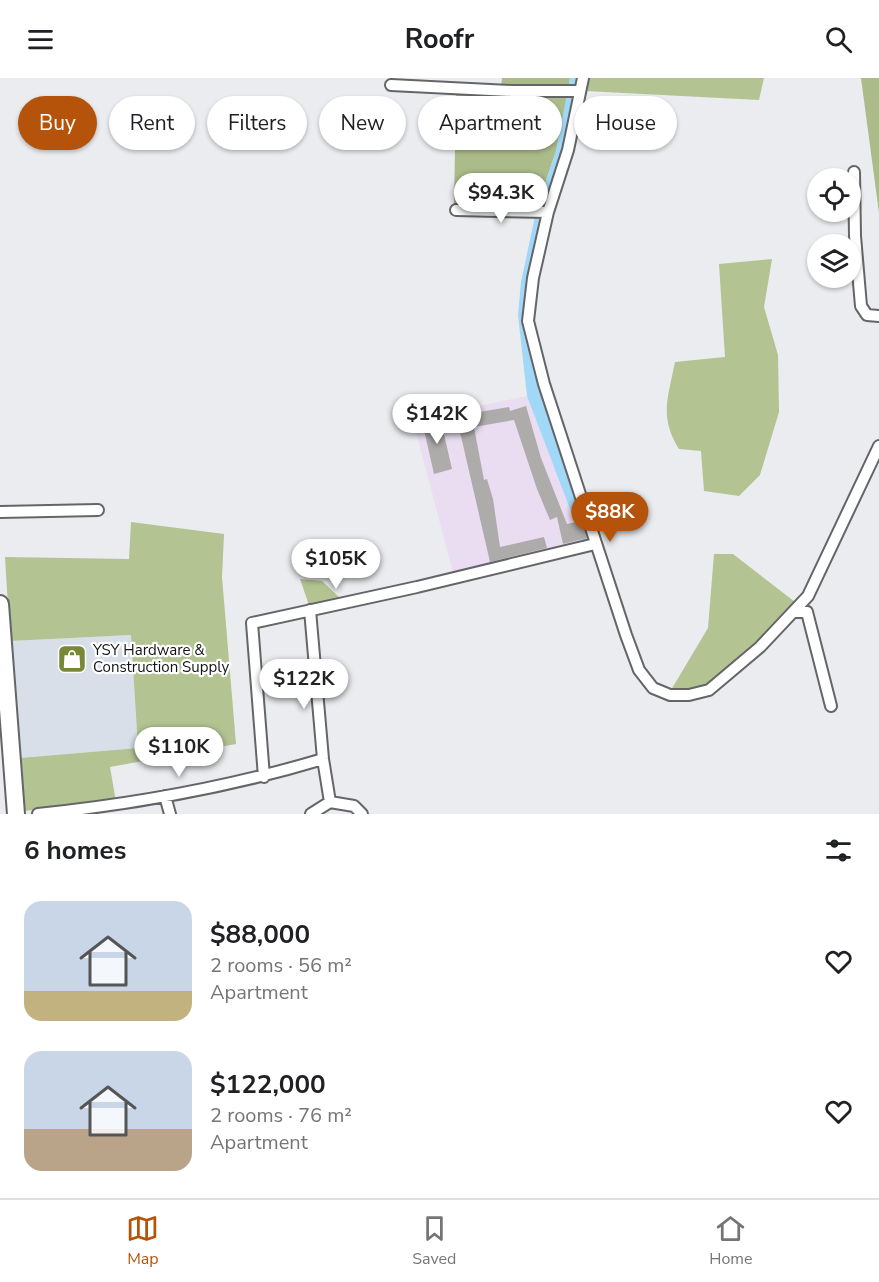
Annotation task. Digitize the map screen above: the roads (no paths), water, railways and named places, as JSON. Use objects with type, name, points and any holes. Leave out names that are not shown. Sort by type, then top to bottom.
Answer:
[{"type":"main road","points":[[0,604],[3,693],[16,814]]},
{"type":"street","points":[[583,78],[568,150],[548,212],[533,278],[528,321],[544,384],[595,544],[639,670],[653,688],[670,696],[689,695],[709,690],[760,647],[794,612],[817,580],[879,446]]},
{"type":"street","points":[[391,85],[512,91],[580,91]]},
{"type":"street","points":[[456,210],[548,212]]},
{"type":"street","points":[[855,222],[861,306],[867,315],[879,316]]},
{"type":"street","points":[[0,512],[98,510]]},
{"type":"street","points":[[264,777],[252,623],[595,544]]},
{"type":"street","points":[[310,610],[323,759],[330,802]]},
{"type":"street","points":[[794,612],[807,612],[831,706]]},
{"type":"street","points":[[38,814],[109,806],[264,777],[323,759]]},
{"type":"street","points":[[165,796],[170,814]]},
{"type":"street","points":[[311,814],[330,802],[354,806],[362,814]]},
{"type":"water","points":[[570,78],[578,78],[524,323],[592,548],[586,551],[527,396],[518,315],[521,282],[537,207],[556,150],[562,150],[562,120]]},
{"type":"place","name":"YSY Hardware & Construction Supply","points":[[72,659]]}]
